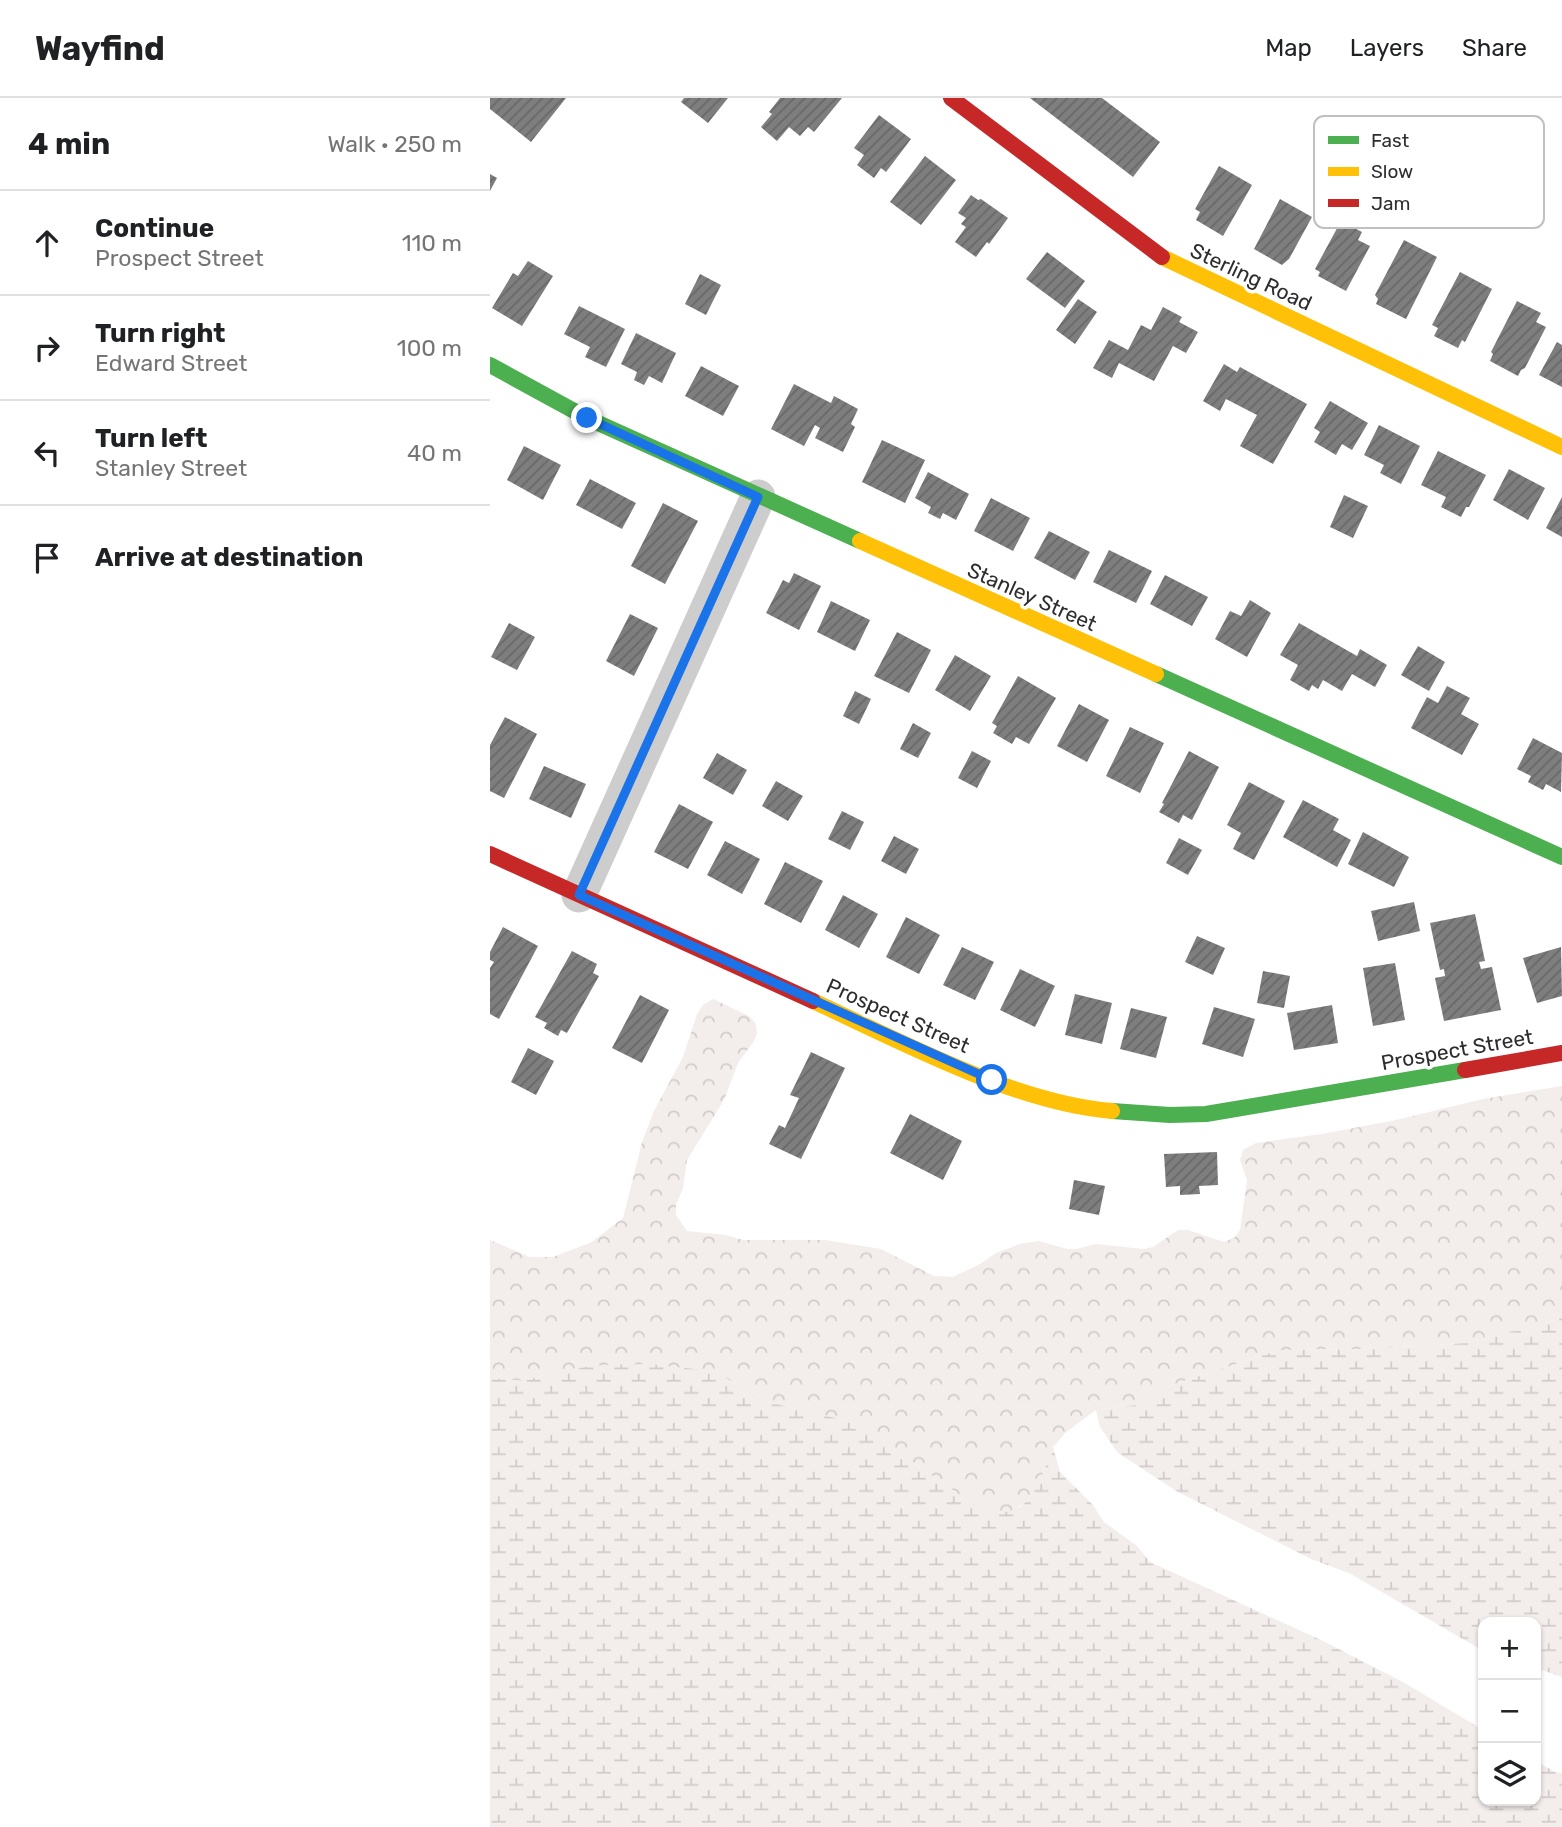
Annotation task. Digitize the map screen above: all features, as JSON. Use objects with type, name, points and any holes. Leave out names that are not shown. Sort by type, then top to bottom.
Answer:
[{"type":"street","name":"Sterling Road","points":[[951,98],[1155,254],[1562,447]]},
{"type":"street","name":"Stanley Street","points":[[490,365],[587,418],[758,497],[1562,857]]},
{"type":"street","points":[[579,895],[758,497]]},
{"type":"street","name":"Prospect Street","points":[[490,854],[942,1060],[1033,1095],[1094,1108],[1170,1115],[1206,1114],[1562,1053]]},
{"type":"green space","points":[[713,999],[749,1016],[755,1022],[757,1032],[754,1041],[738,1063],[724,1100],[687,1160],[676,1215],[687,1231],[726,1235],[743,1240],[825,1240],[881,1249],[934,1276],[953,1277],[996,1253],[1020,1244],[1039,1241],[1067,1249],[1096,1244],[1144,1249],[1153,1247],[1178,1230],[1188,1230],[1224,1242],[1234,1238],[1240,1230],[1247,1180],[1240,1160],[1243,1150],[1256,1143],[1322,1134],[1483,1099],[1562,1086],[1562,1317],[1466,1343],[1367,1349],[1279,1350],[1169,1386],[1135,1405],[1096,1410],[1065,1433],[1053,1447],[1039,1484],[1028,1500],[1013,1511],[993,1513],[974,1505],[857,1423],[772,1403],[712,1371],[563,1370],[523,1381],[490,1378],[490,1240],[530,1257],[553,1257],[592,1242],[623,1218],[642,1142],[654,1111],[683,1057],[697,1014],[703,1005]]},
{"type":"green space","points":[[1562,1317],[1562,1677],[1541,1670],[1541,1617],[1478,1617],[1478,1648],[1349,1573],[1311,1559],[1178,1492],[1118,1453],[1100,1427],[1096,1410],[1135,1405],[1169,1386],[1279,1350],[1367,1349],[1466,1343]]},
{"type":"green space","points":[[650,1364],[712,1371],[772,1403],[857,1423],[974,1505],[992,1511],[1006,1512],[1018,1508],[1027,1500],[1035,1490],[1053,1447],[1060,1472],[1093,1505],[1104,1522],[1137,1546],[1150,1562],[1323,1641],[1403,1682],[1478,1727],[1478,1806],[1541,1806],[1541,1764],[1562,1773],[1562,1827],[490,1827],[490,1378],[523,1381],[563,1370],[602,1365]]},
{"type":"building","points":[[490,98],[566,98],[531,142],[490,109]]},
{"type":"building","points":[[684,98],[728,98],[708,123],[681,102]]},
{"type":"building","points":[[780,98],[842,98],[814,132],[808,127],[800,136],[789,127],[777,141],[761,127]]},
{"type":"building","points":[[1030,98],[1102,98],[1160,142],[1133,177]]},
{"type":"building","points":[[879,115],[911,139],[886,172],[881,168],[874,178],[857,165],[864,155],[854,148]]},
{"type":"building","points":[[925,156],[956,180],[921,225],[890,202]]},
{"type":"building","points":[[1219,166],[1252,185],[1223,236],[1196,220],[1200,212],[1195,209]]},
{"type":"building","points":[[490,174],[497,178],[490,191]]},
{"type":"building","points":[[971,195],[1008,218],[976,257],[955,242],[966,227],[961,224],[966,218],[958,213]]},
{"type":"building","points":[[1280,199],[1312,217],[1289,259],[1282,265],[1254,249]]},
{"type":"building","points":[[1337,228],[1354,228],[1362,232],[1358,240],[1370,246],[1346,291],[1318,276],[1320,272],[1315,269]]},
{"type":"building","points":[[1404,240],[1437,257],[1406,319],[1376,304],[1378,299],[1375,295]]},
{"type":"building","points":[[1047,252],[1085,281],[1065,308],[1026,279]]},
{"type":"building","points":[[528,261],[553,276],[522,326],[492,308],[513,273],[518,276]]},
{"type":"building","points":[[1460,272],[1492,289],[1465,342],[1462,340],[1458,348],[1434,336],[1438,328],[1432,325]]},
{"type":"building","points":[[700,274],[721,285],[706,315],[685,304]]},
{"type":"building","points":[[1078,299],[1097,312],[1075,344],[1056,330]]},
{"type":"building","points":[[1517,301],[1541,313],[1536,322],[1546,327],[1525,368],[1518,376],[1490,361],[1493,354],[1491,352]]},
{"type":"building","points":[[579,306],[625,329],[606,367],[585,357],[590,347],[564,334]]},
{"type":"building","points":[[1163,307],[1182,317],[1179,322],[1198,332],[1186,353],[1173,346],[1154,381],[1119,363],[1112,378],[1093,368],[1109,340],[1128,350],[1141,325],[1151,330]]},
{"type":"building","points":[[636,333],[676,353],[662,383],[649,376],[644,385],[634,380],[637,372],[621,364]]},
{"type":"building","points":[[1557,342],[1562,345],[1562,387],[1539,375]]},
{"type":"building","points":[[1224,364],[1237,372],[1240,367],[1307,404],[1273,464],[1240,446],[1257,415],[1226,399],[1220,411],[1203,401]]},
{"type":"building","points":[[701,366],[739,386],[723,416],[685,396]]},
{"type":"building","points":[[794,384],[831,403],[834,396],[858,409],[851,424],[855,427],[843,452],[815,438],[820,428],[815,425],[804,446],[771,429]]},
{"type":"building","points":[[1330,401],[1368,423],[1352,450],[1342,444],[1336,455],[1314,442],[1320,432],[1314,428]]},
{"type":"building","points":[[1379,425],[1420,446],[1401,484],[1380,473],[1384,465],[1364,455]]},
{"type":"building","points":[[882,440],[925,460],[905,503],[862,482]]},
{"type":"building","points":[[524,446],[561,465],[543,500],[507,480]]},
{"type":"building","points":[[1438,451],[1486,475],[1461,517],[1441,507],[1446,497],[1421,485]]},
{"type":"building","points":[[1509,469],[1545,488],[1528,520],[1493,500]]},
{"type":"building","points":[[928,472],[969,494],[956,520],[943,513],[940,519],[928,513],[931,507],[915,498]]},
{"type":"building","points":[[590,479],[636,503],[622,529],[576,505]]},
{"type":"building","points":[[1344,495],[1368,506],[1353,538],[1330,527]]},
{"type":"building","points":[[1562,497],[1562,537],[1546,528]]},
{"type":"building","points":[[991,498],[1030,518],[1013,551],[974,531]]},
{"type":"building","points":[[663,503],[698,521],[665,584],[631,566]]},
{"type":"building","points":[[1049,531],[1090,552],[1075,580],[1034,558]]},
{"type":"building","points":[[1109,550],[1152,571],[1136,603],[1093,582]]},
{"type":"building","points":[[794,573],[821,586],[799,630],[766,613],[783,580],[789,583]]},
{"type":"building","points":[[1165,575],[1208,597],[1192,626],[1150,604]]},
{"type":"building","points":[[1250,600],[1271,613],[1247,657],[1215,639],[1230,611],[1241,616]]},
{"type":"building","points":[[831,601],[870,620],[855,651],[817,632]]},
{"type":"building","points":[[630,614],[658,628],[634,676],[606,661]]},
{"type":"building","points":[[509,623],[535,637],[517,670],[491,657]]},
{"type":"building","points":[[1299,623],[1357,656],[1360,649],[1387,665],[1375,687],[1352,674],[1342,691],[1323,680],[1318,689],[1312,685],[1309,691],[1290,680],[1298,665],[1280,655]]},
{"type":"building","points":[[897,632],[931,650],[909,693],[874,676]]},
{"type":"building","points":[[1418,646],[1445,662],[1429,691],[1401,675]]},
{"type":"building","points":[[955,655],[991,676],[970,711],[935,690]]},
{"type":"building","points":[[1018,676],[1056,698],[1029,744],[1016,737],[1012,744],[993,733],[997,726],[992,723]]},
{"type":"building","points":[[1447,686],[1470,698],[1461,714],[1479,724],[1462,755],[1411,728],[1427,697],[1438,703]]},
{"type":"building","points":[[855,691],[871,699],[859,724],[843,716]]},
{"type":"building","points":[[1079,704],[1109,720],[1087,762],[1057,746]]},
{"type":"building","points":[[505,717],[537,734],[504,798],[490,791],[490,745]]},
{"type":"building","points":[[913,723],[931,733],[918,758],[900,749]]},
{"type":"building","points":[[1130,727],[1164,743],[1140,793],[1106,776]]},
{"type":"building","points":[[1533,738],[1562,753],[1561,792],[1546,784],[1543,790],[1528,782],[1531,776],[1517,769]]},
{"type":"building","points":[[972,751],[991,761],[977,788],[958,778]]},
{"type":"building","points":[[1189,751],[1219,767],[1192,820],[1183,815],[1179,823],[1159,812]]},
{"type":"building","points":[[717,753],[747,770],[733,795],[703,778]]},
{"type":"building","points":[[544,766],[586,784],[571,818],[529,799]]},
{"type":"building","points":[[776,781],[803,796],[788,821],[762,806]]},
{"type":"building","points":[[1249,782],[1285,801],[1254,860],[1233,849],[1241,833],[1227,825]]},
{"type":"building","points":[[1303,800],[1339,819],[1333,830],[1351,840],[1337,867],[1283,837]]},
{"type":"building","points":[[679,804],[713,822],[688,869],[654,852]]},
{"type":"building","points":[[842,811],[864,822],[850,850],[828,839]]},
{"type":"building","points":[[1363,832],[1409,857],[1394,887],[1348,864]]},
{"type":"building","points":[[894,836],[919,849],[906,874],[881,861]]},
{"type":"building","points":[[1179,838],[1202,850],[1188,875],[1166,863]]},
{"type":"building","points":[[725,841],[760,859],[742,894],[707,875]]},
{"type":"building","points":[[785,862],[823,881],[801,923],[764,904]]},
{"type":"building","points":[[843,895],[878,914],[859,948],[825,930]]},
{"type":"building","points":[[1414,902],[1420,931],[1378,941],[1371,911]]},
{"type":"building","points":[[1475,914],[1485,961],[1479,962],[1481,969],[1492,967],[1501,1010],[1444,1021],[1435,978],[1445,976],[1444,969],[1440,970],[1430,923]]},
{"type":"building","points":[[906,917],[940,935],[919,974],[886,957]]},
{"type":"building","points":[[503,927],[538,946],[499,1019],[490,1014],[490,968],[494,962],[490,960],[490,952]]},
{"type":"building","points":[[1197,936],[1225,948],[1213,975],[1185,962]]},
{"type":"building","points":[[962,947],[994,962],[975,1000],[943,985]]},
{"type":"building","points":[[1561,947],[1562,996],[1537,1003],[1523,958]]},
{"type":"building","points":[[572,951],[597,964],[593,973],[599,976],[567,1033],[561,1030],[558,1036],[544,1028],[547,1023],[535,1017]]},
{"type":"building","points":[[1395,963],[1405,1020],[1373,1026],[1363,968]]},
{"type":"building","points":[[1020,969],[1055,986],[1035,1027],[1000,1010]]},
{"type":"building","points":[[1263,971],[1290,976],[1284,1008],[1257,1003]]},
{"type":"building","points":[[1075,994],[1112,1003],[1102,1044],[1065,1035]]},
{"type":"building","points":[[640,995],[669,1010],[642,1063],[612,1048]]},
{"type":"building","points":[[1332,1005],[1338,1043],[1294,1050],[1287,1013]]},
{"type":"building","points":[[1214,1007],[1255,1019],[1243,1057],[1202,1044]]},
{"type":"building","points":[[1131,1008],[1167,1017],[1156,1058],[1120,1049]]},
{"type":"building","points":[[528,1048],[554,1061],[536,1095],[511,1082]]},
{"type":"building","points":[[811,1052],[845,1068],[801,1159],[769,1144],[779,1125],[785,1128],[799,1098],[790,1095]]},
{"type":"building","points":[[910,1114],[962,1141],[943,1180],[890,1153]]},
{"type":"building","points":[[1217,1152],[1218,1185],[1199,1186],[1200,1194],[1180,1195],[1180,1186],[1166,1187],[1164,1154]]},
{"type":"building","points":[[1074,1180],[1105,1186],[1099,1215],[1069,1209]]},
{"type":"traffic: fast","points":[[490,365],[587,418],[860,541]]},
{"type":"traffic: fast","points":[[1156,674],[1562,857]]},
{"type":"traffic: fast","points":[[1112,1111],[1170,1115],[1206,1114],[1465,1070]]},
{"type":"traffic: slow","points":[[1162,257],[1562,447]]},
{"type":"traffic: slow","points":[[860,541],[1156,674]]},
{"type":"traffic: slow","points":[[813,1001],[921,1052],[998,1083],[1075,1106],[1112,1111]]},
{"type":"traffic: jam","points":[[951,98],[1162,257]]},
{"type":"traffic: jam","points":[[490,854],[813,1001]]},
{"type":"traffic: jam","points":[[1465,1070],[1562,1053]]},
{"type":"route","points":[[587,418],[758,497],[579,895],[942,1060],[992,1080]]}]
